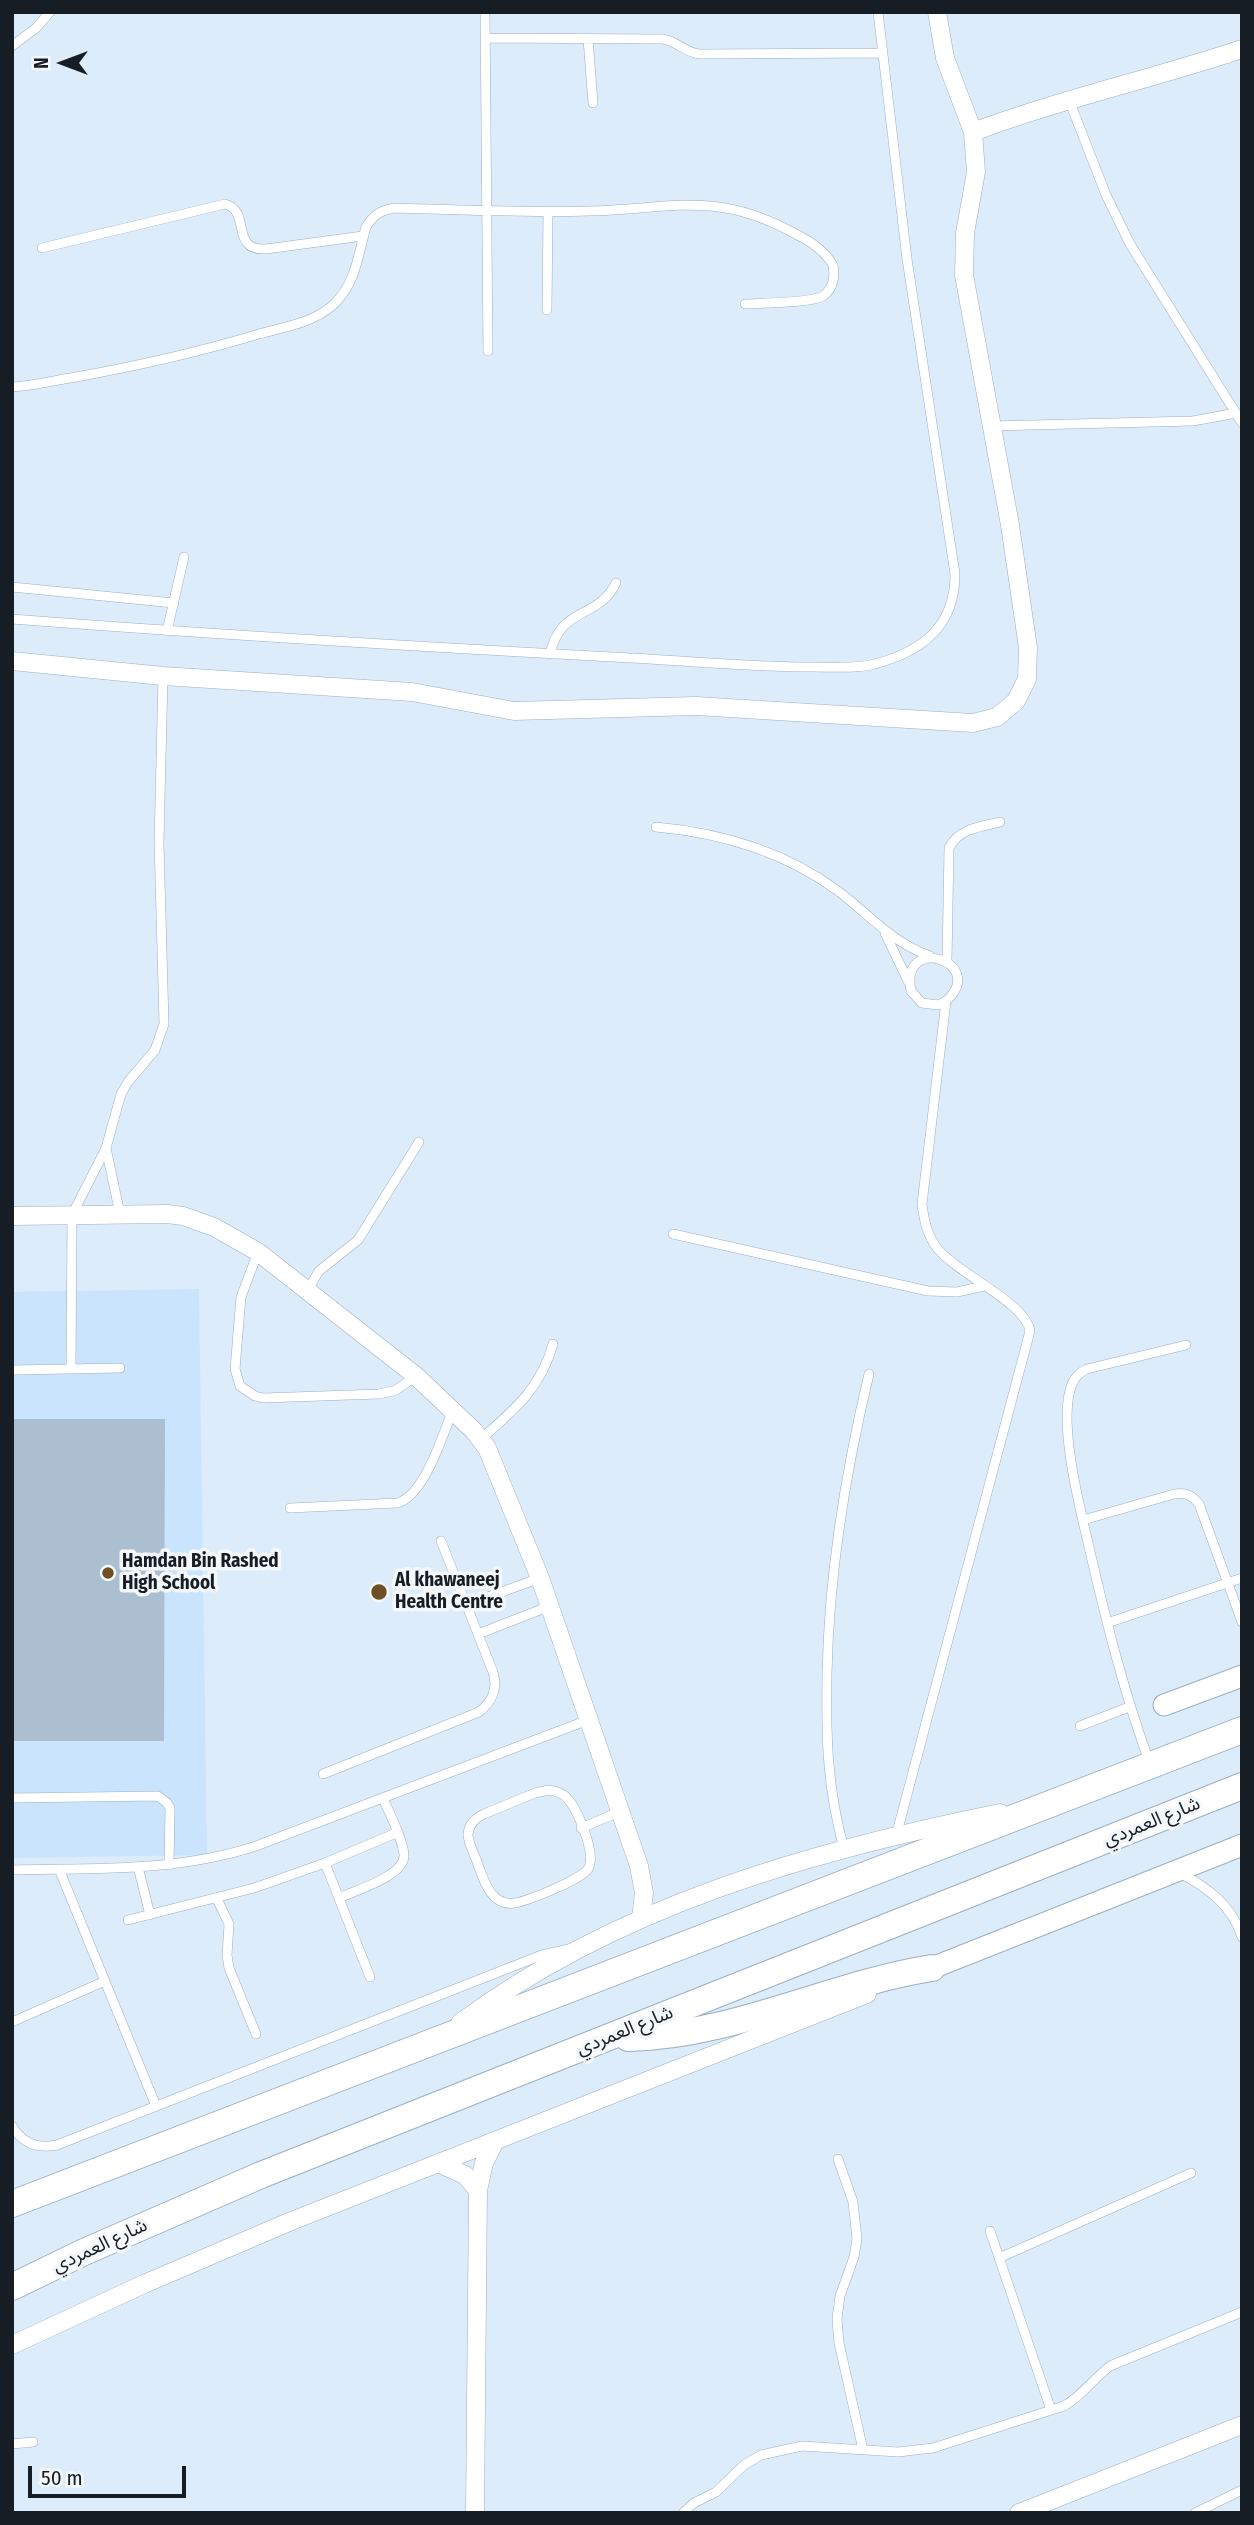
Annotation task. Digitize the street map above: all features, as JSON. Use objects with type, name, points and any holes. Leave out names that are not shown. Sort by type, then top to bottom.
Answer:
[{"type":"main road","points":[[12,2204],[1242,1730]]},
{"type":"main road","name":"شارع العمردي","points":[[12,2287],[84,2252],[261,2175],[1242,1786]]},
{"type":"main road","points":[[606,2038],[687,2032],[879,1978],[932,1968]]},
{"type":"street","points":[[12,662],[163,676],[412,692],[514,711],[696,706],[973,723],[985,721],[1007,710],[1016,701],[1027,679],[1029,667],[1020,586],[964,275],[965,233],[976,172],[973,132],[945,58],[936,12]]},
{"type":"street","points":[[973,132],[1069,98],[1162,74],[1242,48]]},
{"type":"street","points":[[12,1216],[167,1213],[214,1227],[258,1252],[416,1376],[481,1439],[540,1577],[643,1879],[641,1919]]},
{"type":"street","points":[[1164,1705],[1242,1676]]},
{"type":"street","points":[[433,2043],[505,1992],[581,1948],[641,1919],[721,1887],[895,1836],[1052,1804]]},
{"type":"street","points":[[12,2345],[216,2252],[1242,1845]]},
{"type":"street","points":[[475,2513],[478,2190],[484,2163],[495,2141]]},
{"type":"street","points":[[438,2163],[465,2175],[478,2190]]},
{"type":"street","points":[[1019,2513],[1242,2425]]},
{"type":"lane","points":[[12,46],[50,12]]},
{"type":"lane","points":[[485,12],[488,351]]},
{"type":"lane","points":[[12,619],[167,631],[789,667],[854,667],[872,664],[906,653],[933,635],[948,613],[953,600],[955,573],[907,259],[878,12]]},
{"type":"lane","points":[[486,38],[663,39],[672,41],[689,52],[700,54],[882,53]]},
{"type":"lane","points":[[588,39],[593,103]]},
{"type":"lane","points":[[1069,98],[1106,195],[1130,244],[1242,423]]},
{"type":"lane","points":[[43,248],[225,204],[231,205],[236,211],[246,242],[254,249],[363,236]]},
{"type":"lane","points":[[12,387],[165,359],[307,320],[320,314],[343,295],[351,282],[363,236],[371,219],[386,209],[548,212],[692,204],[739,209],[762,216],[806,239],[822,251],[833,265],[830,290],[816,299],[745,304]]},
{"type":"lane","points":[[547,310],[548,212]]},
{"type":"lane","points":[[992,426],[1193,421],[1236,412]]},
{"type":"lane","points":[[167,631],[184,556]]},
{"type":"lane","points":[[550,654],[561,627],[568,620],[601,603],[616,583]]},
{"type":"lane","points":[[12,587],[174,603]]},
{"type":"lane","points":[[71,1369],[72,1215],[106,1148],[121,1094],[155,1050],[164,1024],[159,856],[163,676]]},
{"type":"lane","points":[[947,961],[949,848],[957,835],[964,831],[1000,822]]},
{"type":"lane","points":[[656,827],[720,836],[780,857],[809,872],[836,890],[899,942],[947,961],[957,981],[956,989],[946,1001],[938,1004],[922,1003],[911,991],[884,932]]},
{"type":"lane","points":[[909,982],[915,965],[932,957]]},
{"type":"lane","points":[[895,1836],[1030,1331],[1022,1314],[937,1249],[924,1220],[922,1204],[946,1001]]},
{"type":"lane","points":[[307,1291],[319,1271],[358,1240],[419,1142]]},
{"type":"lane","points":[[106,1148],[120,1214]]},
{"type":"lane","points":[[673,1234],[928,1291],[957,1292],[984,1286]]},
{"type":"lane","points":[[258,1252],[241,1297],[235,1345],[236,1378],[247,1392],[263,1398],[379,1394],[397,1390],[416,1376]]},
{"type":"lane","points":[[481,1439],[534,1388],[549,1361],[553,1344]]},
{"type":"lane","points":[[1151,1765],[1129,1707],[1075,1489],[1069,1435],[1070,1392],[1075,1378],[1087,1369],[1186,1345]]},
{"type":"lane","points":[[14,1370],[120,1368]]},
{"type":"lane","points":[[844,1849],[833,1810],[826,1743],[828,1619],[837,1528],[855,1431],[869,1374]]},
{"type":"lane","points":[[290,1508],[397,1503],[409,1498],[419,1486],[452,1412]]},
{"type":"lane","points":[[1083,1520],[1174,1494],[1189,1495],[1199,1504],[1242,1622]]},
{"type":"lane","points":[[323,1774],[479,1712],[492,1699],[495,1681],[441,1541]]},
{"type":"lane","points":[[466,1605],[540,1577]]},
{"type":"lane","points":[[1107,1623],[1242,1578]]},
{"type":"lane","points":[[478,1634],[550,1606]]},
{"type":"lane","points":[[1080,1726],[1129,1707]]},
{"type":"lane","points":[[12,1870],[169,1866],[235,1853],[588,1720]]},
{"type":"lane","points":[[549,1790],[563,1794],[568,1799],[582,1828],[592,1856],[587,1871],[515,1903],[500,1901],[489,1891],[469,1839],[470,1826],[478,1816],[549,1790]]},
{"type":"lane","points":[[12,1798],[158,1796],[170,1808],[169,1866]]},
{"type":"lane","points":[[339,1898],[397,1872],[404,1857],[383,1798]]},
{"type":"lane","points":[[582,1828],[619,1812]]},
{"type":"lane","points":[[128,1920],[217,1899],[325,1863],[396,1833]]},
{"type":"lane","points":[[325,1863],[370,1977]]},
{"type":"lane","points":[[138,1867],[150,1915]]},
{"type":"lane","points":[[59,1869],[156,2106]]},
{"type":"lane","points":[[1175,1871],[1213,1893],[1224,1904],[1241,1932]]},
{"type":"lane","points":[[217,1899],[229,1924],[229,1968],[256,2034]]},
{"type":"lane","points":[[12,2126],[15,2137],[32,2145],[48,2147],[542,1955],[581,1948]]},
{"type":"lane","points":[[12,2022],[105,1981]]},
{"type":"lane","points":[[838,2159],[853,2202],[857,2239],[836,2319],[863,2450]]},
{"type":"lane","points":[[999,2258],[1191,2173]]},
{"type":"lane","points":[[990,2231],[1051,2410]]},
{"type":"lane","points":[[683,2513],[694,2503],[722,2487],[744,2465],[761,2455],[802,2446],[898,2452],[933,2448],[1051,2410],[1076,2399],[1097,2376],[1110,2367],[1242,2312]]},
{"type":"lane","points":[[12,2444],[33,2442]]},
{"type":"lane","points":[[1195,2513],[1242,2490]]},
{"type":"shaded area","name":"Hamdan Bin Rashed High School","points":[[199,1289],[207,1855],[12,1858],[12,1292]]},
{"type":"building","points":[[12,1419],[165,1419],[164,1741],[12,1741]]},
{"type":"place","name":"Hamdan Bin Rashed High School","points":[[108,1573]]},
{"type":"place","name":"Al khawaneej Health Centre","points":[[379,1592]]}]
